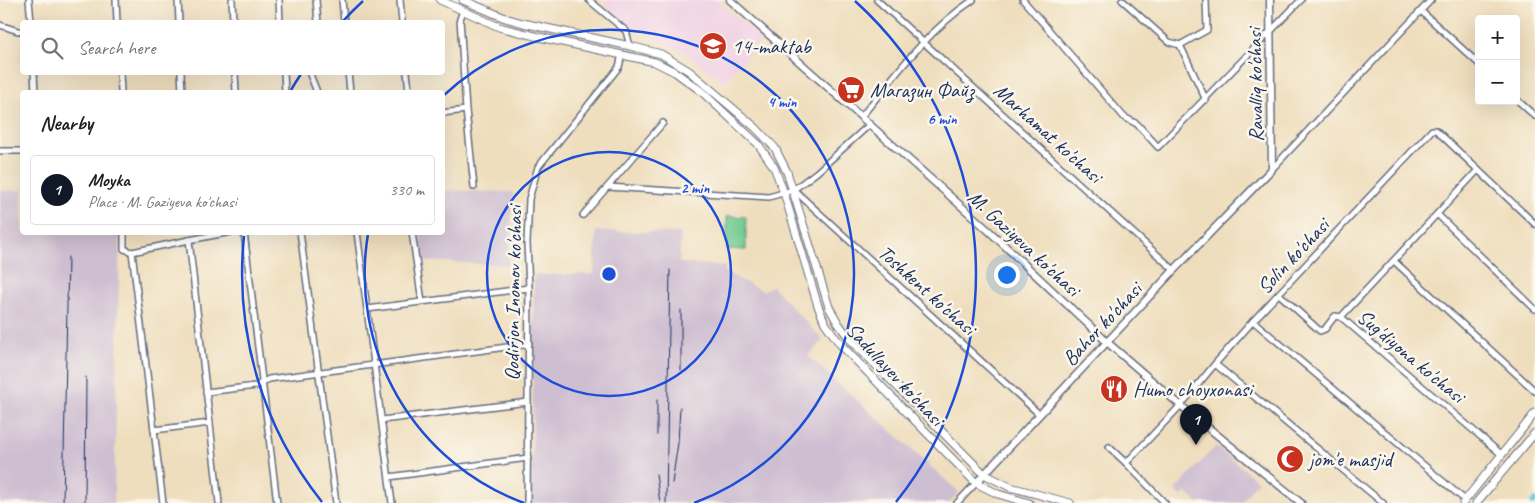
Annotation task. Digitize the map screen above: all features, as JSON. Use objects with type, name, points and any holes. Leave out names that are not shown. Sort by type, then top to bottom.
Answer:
[{"type":"main road","name":"Sadullayev ko'chasi","points":[[440,0],[499,27],[655,62],[684,78],[702,92],[745,131],[764,151],[774,167],[784,193],[812,289],[832,334],[854,359],[976,482],[998,494],[1024,502]]},
{"type":"main road","points":[[463,0],[523,24],[661,54],[680,64],[706,84],[756,128],[780,156],[793,190],[829,307],[849,338],[984,474],[1010,487],[1070,503]]},
{"type":"main road","points":[[1464,502],[1535,413]]},
{"type":"main road","points":[[1476,503],[1535,433]]},
{"type":"street","points":[[29,0],[31,20]]},
{"type":"street","points":[[116,0],[117,20]]},
{"type":"street","points":[[178,0],[179,20]]},
{"type":"street","points":[[232,0],[233,20]]},
{"type":"street","points":[[279,0],[280,20]]},
{"type":"street","points":[[316,0],[318,20]]},
{"type":"street","points":[[342,0],[344,20]]},
{"type":"street","points":[[400,0],[402,20]]},
{"type":"street","points":[[589,0],[626,32],[630,46]]},
{"type":"street","name":"M. Gaziyeva ko'chasi","points":[[730,0],[988,230],[1108,342],[1181,405],[1301,503]]},
{"type":"street","name":"Marhamat ko'chasi","points":[[877,0],[1174,270]]},
{"type":"street","points":[[860,117],[923,42],[953,14],[973,0]]},
{"type":"street","points":[[1023,0],[1124,118],[1137,124],[1158,147],[1206,100],[1301,0]]},
{"type":"street","points":[[1122,0],[1169,42],[1180,45],[1207,30],[1206,0]]},
{"type":"street","name":"Ravalliq ko'chasi","points":[[1270,0],[1272,169]]},
{"type":"street","points":[[1272,169],[1431,0]]},
{"type":"street","points":[[463,11],[460,19],[466,110],[474,186]]},
{"type":"street","points":[[1420,11],[1475,60]]},
{"type":"street","points":[[0,25],[20,31]]},
{"type":"street","points":[[1180,45],[1206,100]]},
{"type":"street","name":"Qodirjon Inomov ko'chasi","points":[[527,503],[529,288],[527,243],[529,199],[538,168],[619,67],[622,54]]},
{"type":"street","points":[[34,75],[35,90]]},
{"type":"street","points":[[120,75],[121,90]]},
{"type":"street","points":[[181,75],[182,90]]},
{"type":"street","points":[[236,75],[236,90]]},
{"type":"street","points":[[284,75],[285,90]]},
{"type":"street","points":[[310,75],[316,90]]},
{"type":"street","points":[[348,75],[350,90]]},
{"type":"street","points":[[407,75],[409,90]]},
{"type":"street","points":[[1520,103],[1535,116]]},
{"type":"street","points":[[445,113],[466,110]]},
{"type":"street","points":[[582,215],[663,123]]},
{"type":"street","points":[[608,186],[769,197],[793,190],[869,125]]},
{"type":"street","name":"Solin ko'chasi","points":[[1126,463],[1181,405],[1253,321],[1431,131],[1436,130],[1478,170]]},
{"type":"street","points":[[0,151],[20,151]]},
{"type":"street","name":"Bahor ko'chasi","points":[[957,503],[1174,270],[1272,169]]},
{"type":"street","points":[[1341,317],[1478,170],[1535,224]]},
{"type":"street","name":"Toshkent ko'chasi","points":[[793,190],[1039,414]]},
{"type":"street","points":[[1437,214],[1535,309]]},
{"type":"street","points":[[124,235],[124,249],[132,252],[216,235]]},
{"type":"street","points":[[244,235],[277,503]]},
{"type":"street","points":[[300,235],[336,503]]},
{"type":"street","points":[[357,235],[392,503]]},
{"type":"street","points":[[412,235],[422,302]]},
{"type":"street","points":[[190,240],[219,503]]},
{"type":"street","points":[[132,252],[163,503]]},
{"type":"street","points":[[1394,261],[1535,391]]},
{"type":"street","points":[[367,309],[529,288]]},
{"type":"street","name":"Sug'diyona ko'chasi","points":[[1279,294],[1320,331],[1325,329],[1335,316],[1341,317],[1501,454]]},
{"type":"street","points":[[1253,321],[1464,502]]},
{"type":"street","points":[[206,392],[256,386],[269,379],[529,344]]},
{"type":"street","points":[[1215,364],[1383,503]]},
{"type":"street","points":[[382,420],[528,402]]},
{"type":"street","points":[[154,430],[210,423]]},
{"type":"street","points":[[1109,447],[1165,503]]},
{"type":"street","points":[[389,477],[528,458]]},
{"type":"shaded area","name":"14-maktab","points":[[601,0],[717,0],[762,39],[724,83],[685,53],[626,24]]},
{"type":"shaded area","points":[[20,190],[20,235],[120,235],[114,503],[0,503],[0,191]]},
{"type":"shaded area","points":[[445,190],[513,192],[508,265],[420,261],[421,235],[445,235]]},
{"type":"shaded area","points":[[596,231],[681,233],[679,263],[725,266],[725,272],[763,291],[772,286],[823,340],[808,356],[959,492],[949,503],[532,503],[534,275],[594,274]]},
{"type":"shaded area","points":[[1216,446],[1258,481],[1241,503],[1198,503],[1186,493],[1181,496],[1175,490]]},
{"type":"green space","points":[[727,216],[746,217],[746,250],[727,249]]},
{"type":"railway","points":[[63,503],[68,257]]},
{"type":"railway","points":[[666,503],[670,270]]},
{"type":"railway","points":[[681,310],[681,370]]},
{"type":"railway","points":[[85,503],[86,377]]},
{"type":"railway","points":[[657,400],[657,435]]},
{"type":"railway","points":[[672,483],[678,443],[680,407]]},
{"type":"railway","points":[[656,474],[660,503]]},
{"type":"place","name":"14-maktab","points":[[713,46]]},
{"type":"place","name":"Магазин Файз","points":[[851,90]]},
{"type":"place","name":"Humo choyxonasi","points":[[1114,389]]},
{"type":"place","name":"Moyka","points":[[1196,445]]},
{"type":"place","name":"jom'e masjid","points":[[1290,459]]}]
